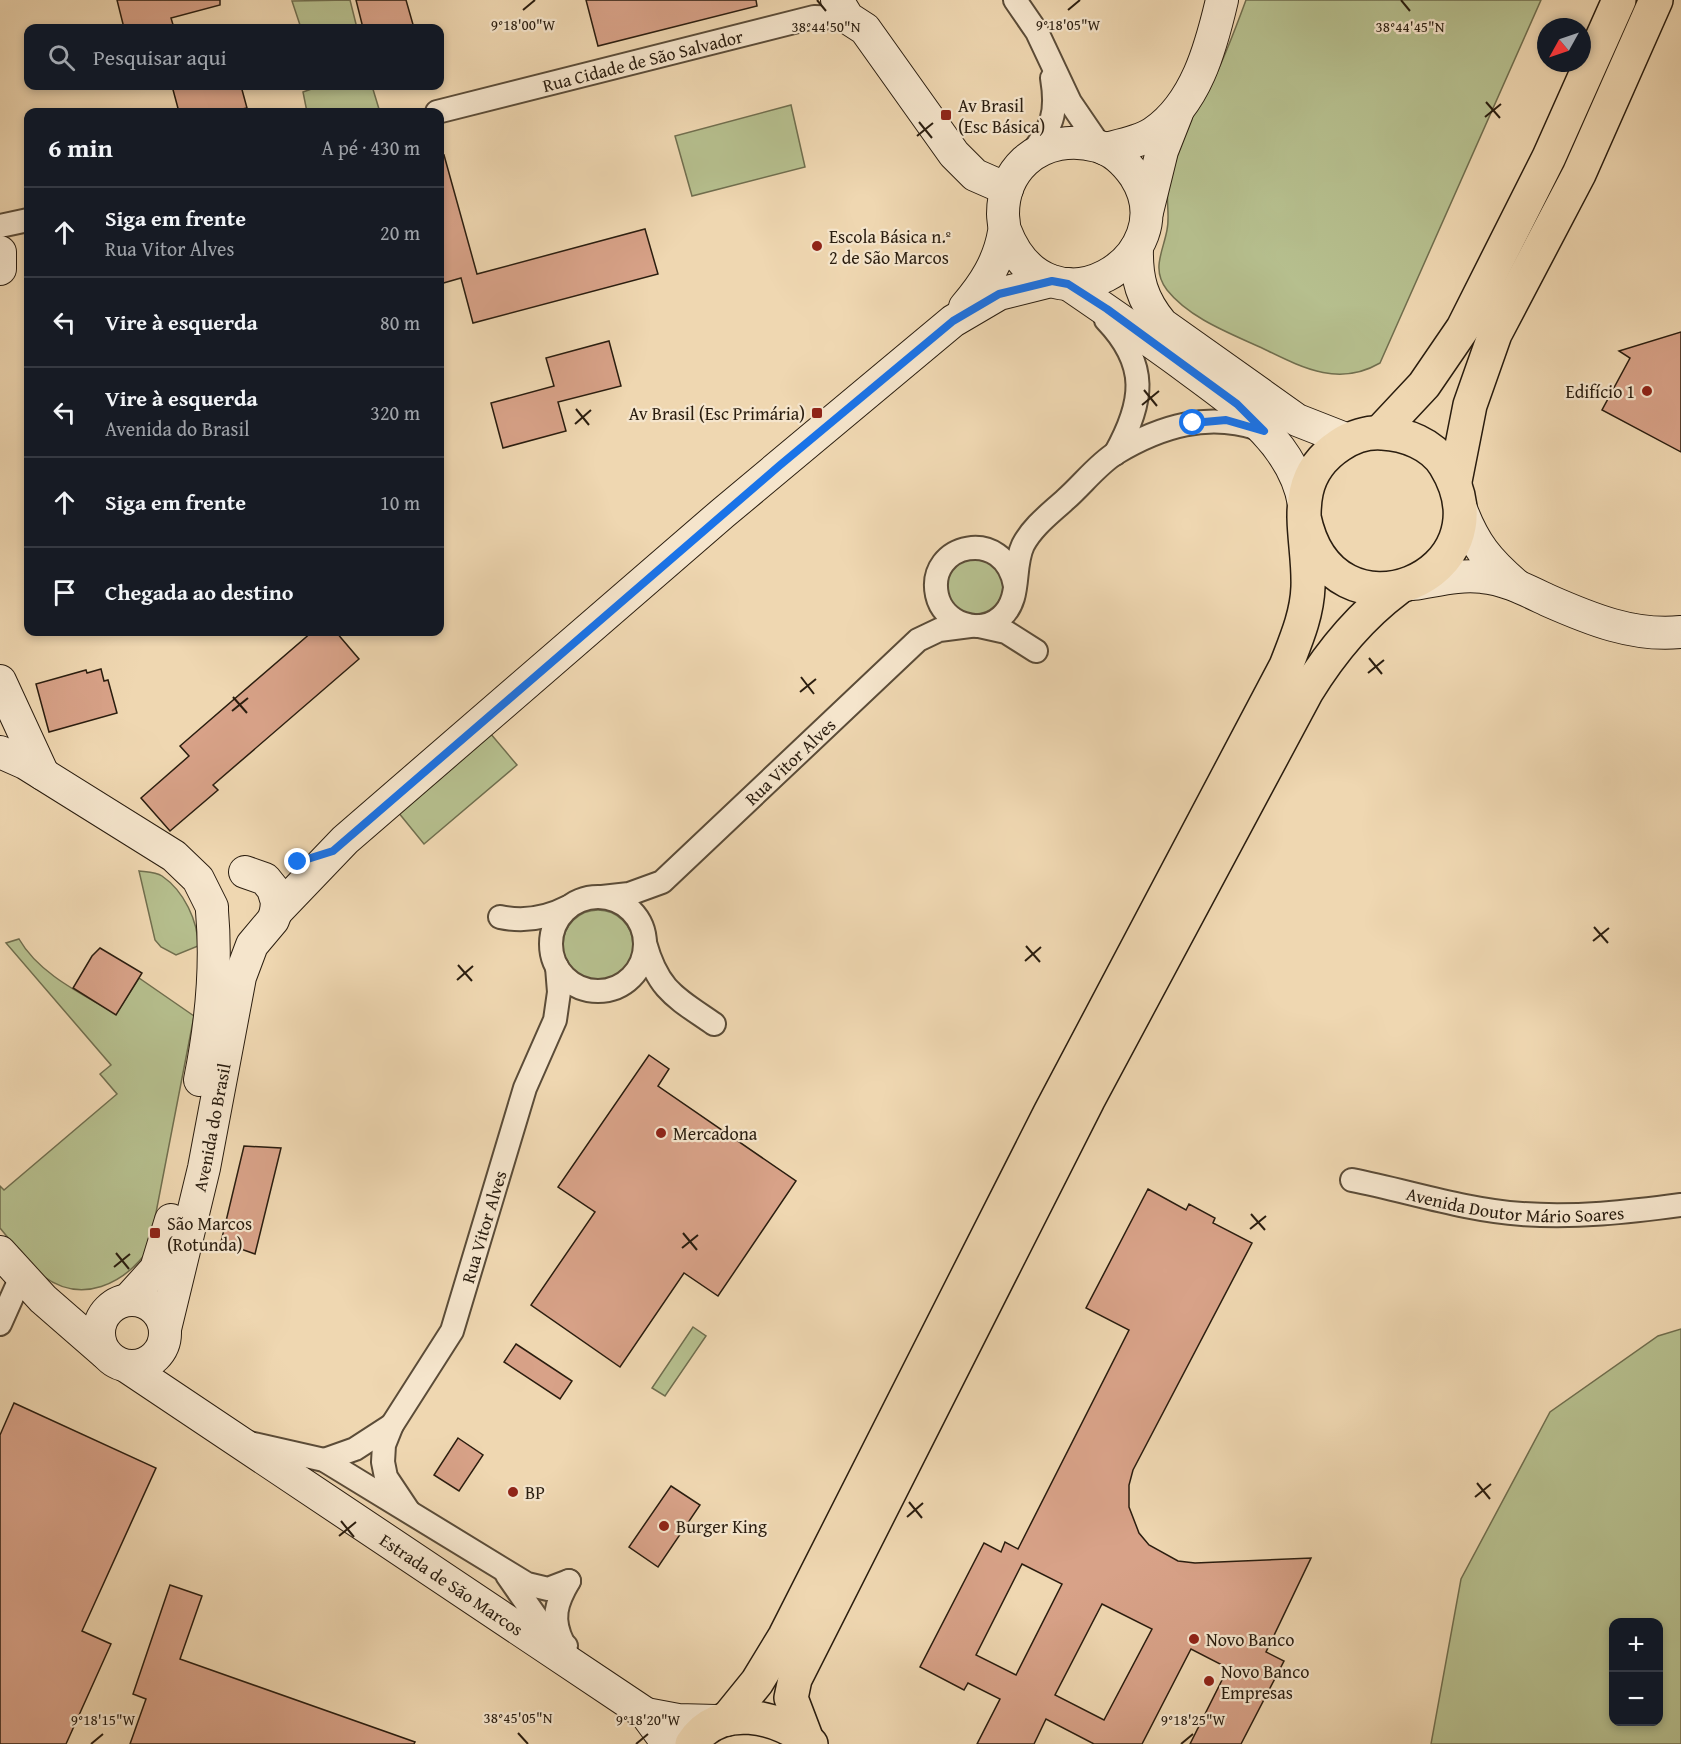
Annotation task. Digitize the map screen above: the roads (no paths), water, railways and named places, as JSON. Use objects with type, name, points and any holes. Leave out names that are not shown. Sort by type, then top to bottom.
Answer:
[{"type":"main road","points":[[1380,432],[1424,385],[1463,328],[1549,157],[1619,0]]},
{"type":"main road","points":[[809,1742],[791,1698],[795,1679],[1083,1111],[1307,690],[1348,635],[1405,586],[1433,572],[1448,554],[1458,532],[1458,495],[1470,405],[1495,334],[1579,174],[1656,0]]},
{"type":"main road","points":[[722,1720],[757,1682],[785,1636],[1050,1113],[1286,666],[1304,615],[1307,596],[1304,511],[1308,484],[1317,466],[1331,451],[1348,440],[1380,432],[1404,435],[1425,445],[1442,461],[1458,495]]},
{"type":"main road","points":[[1304,511],[1308,539],[1319,558],[1334,574],[1365,587],[1405,586]]},
{"type":"main road","points":[[692,1744],[706,1726],[722,1720],[746,1717],[765,1719],[809,1742]]},
{"type":"street","points":[[1015,0],[1037,32],[1070,102],[1102,148]]},
{"type":"street","points":[[1102,148],[1152,134],[1165,124],[1183,100],[1206,59],[1222,0]]},
{"type":"street","points":[[842,9],[865,29],[959,159],[975,175],[1007,189]]},
{"type":"street","name":"Rua Cidade de São Salvador","points":[[444,110],[842,9]]},
{"type":"street","points":[[1048,56],[1055,98],[1054,114],[1044,138],[1007,189],[1003,216],[1005,230],[1022,261],[1107,309],[1237,404],[1264,431],[1297,476],[1304,511]]},
{"type":"street","points":[[245,872],[265,879],[273,889],[277,902],[270,921],[250,937],[236,937],[217,924],[212,909],[212,897],[219,882],[229,875],[245,872],[284,866],[333,851],[714,520],[953,321],[999,294],[1089,283],[1108,276],[1125,264],[1141,234],[1160,158],[1183,100]]},
{"type":"street","points":[[1026,161],[1038,151],[1068,142],[1102,148],[1118,157],[1137,179],[1144,200],[1136,271],[1148,306],[1162,324],[1297,420],[1348,440]]},
{"type":"street","points":[[0,226],[24,221]]},
{"type":"street","points":[[953,321],[990,275],[1005,230]]},
{"type":"street","points":[[0,252],[0,269]]},
{"type":"street","name":"Rua Vitor Alves","points":[[1067,286],[1117,331],[1129,348],[1137,370],[1138,397],[1134,414],[1115,454]]},
{"type":"street","name":"Rua Vitor Alves","points":[[555,1020],[577,1002],[626,982],[640,965],[651,903],[662,882],[918,640],[931,617],[936,585],[942,566],[948,558],[965,548],[1005,543],[1033,530],[1115,454],[1170,429],[1193,423],[1226,420],[1264,431]]},
{"type":"street","points":[[1458,495],[1471,537],[1494,566],[1517,586]]},
{"type":"street","name":"Rua Vitor Alves","points":[[918,640],[939,630],[975,626],[1001,617],[1009,608],[1014,592],[1019,555],[1033,530]]},
{"type":"street","points":[[936,585],[937,595],[945,612],[961,624],[1006,632],[1033,648],[1018,617],[1010,567],[995,552],[975,547]]},
{"type":"street","points":[[1405,586],[1466,576],[1484,577],[1517,586],[1612,625],[1649,632],[1681,632]]},
{"type":"street","points":[[0,681],[43,774]]},
{"type":"street","name":"Avenida do Brasil","points":[[0,752],[25,763],[174,856],[198,879],[212,909],[215,947],[207,1048],[168,1236],[156,1269],[119,1303]]},
{"type":"street","name":"Avenida do Brasil","points":[[165,1334],[204,1168],[240,977],[252,945],[270,921],[333,851]]},
{"type":"street","name":"Rua Vitor Alves","points":[[408,1510],[392,1490],[383,1462],[384,1445],[392,1425],[452,1332],[525,1088],[555,1020],[559,980],[554,962],[551,934],[561,914],[569,906],[590,897],[629,894],[662,882]]},
{"type":"street","points":[[602,897],[613,899],[632,912],[644,938],[651,966],[670,994],[714,1024]]},
{"type":"street","points":[[569,906],[550,915],[506,918],[554,962],[572,984],[582,989],[636,987],[670,994]]},
{"type":"street","name":"Avenida Doutor Mário Soares","points":[[1352,1180],[1520,1214],[1580,1214],[1681,1205]]},
{"type":"street","name":"Estrada de São Marcos","points":[[0,1252],[32,1288],[116,1360],[646,1714],[668,1744]]},
{"type":"street","points":[[0,1324],[32,1288],[119,1303],[148,1303],[162,1319],[165,1334],[155,1357],[136,1366],[116,1360],[99,1329],[101,1321],[119,1303]]},
{"type":"street","name":"Estrada de São Marcos","points":[[165,1334],[176,1380],[195,1414]]},
{"type":"street","name":"Rua Vitor Alves","points":[[324,1460],[355,1449],[392,1425]]},
{"type":"street","name":"Rua Vitor Alves","points":[[236,1440],[324,1460],[375,1493],[408,1510],[507,1574],[540,1588],[548,1588],[569,1581],[560,1598],[555,1620],[563,1643]]},
{"type":"street","name":"Rua Vitor Alves","points":[[507,1574],[541,1624],[563,1643],[598,1682]]},
{"type":"street","name":"Estrada de São Marcos","points":[[646,1714],[678,1720],[722,1720]]},
{"type":"place","name":"Av Brasil (Esc Básica)","points":[[946,115]]},
{"type":"place","name":"Escola Básica n.º 2 de São Marcos","points":[[817,246]]},
{"type":"place","name":"Edifício 1","points":[[1647,391]]},
{"type":"place","name":"Av Brasil (Esc Primária)","points":[[817,413]]},
{"type":"place","name":"Mercadona","points":[[661,1133]]},
{"type":"place","name":"São Marcos (Rotunda)","points":[[155,1233]]},
{"type":"place","name":"BP","points":[[513,1492]]},
{"type":"place","name":"Burger King","points":[[664,1526]]},
{"type":"place","name":"Novo Banco","points":[[1194,1639]]},
{"type":"place","name":"Novo Banco Empresas","points":[[1209,1681]]}]
